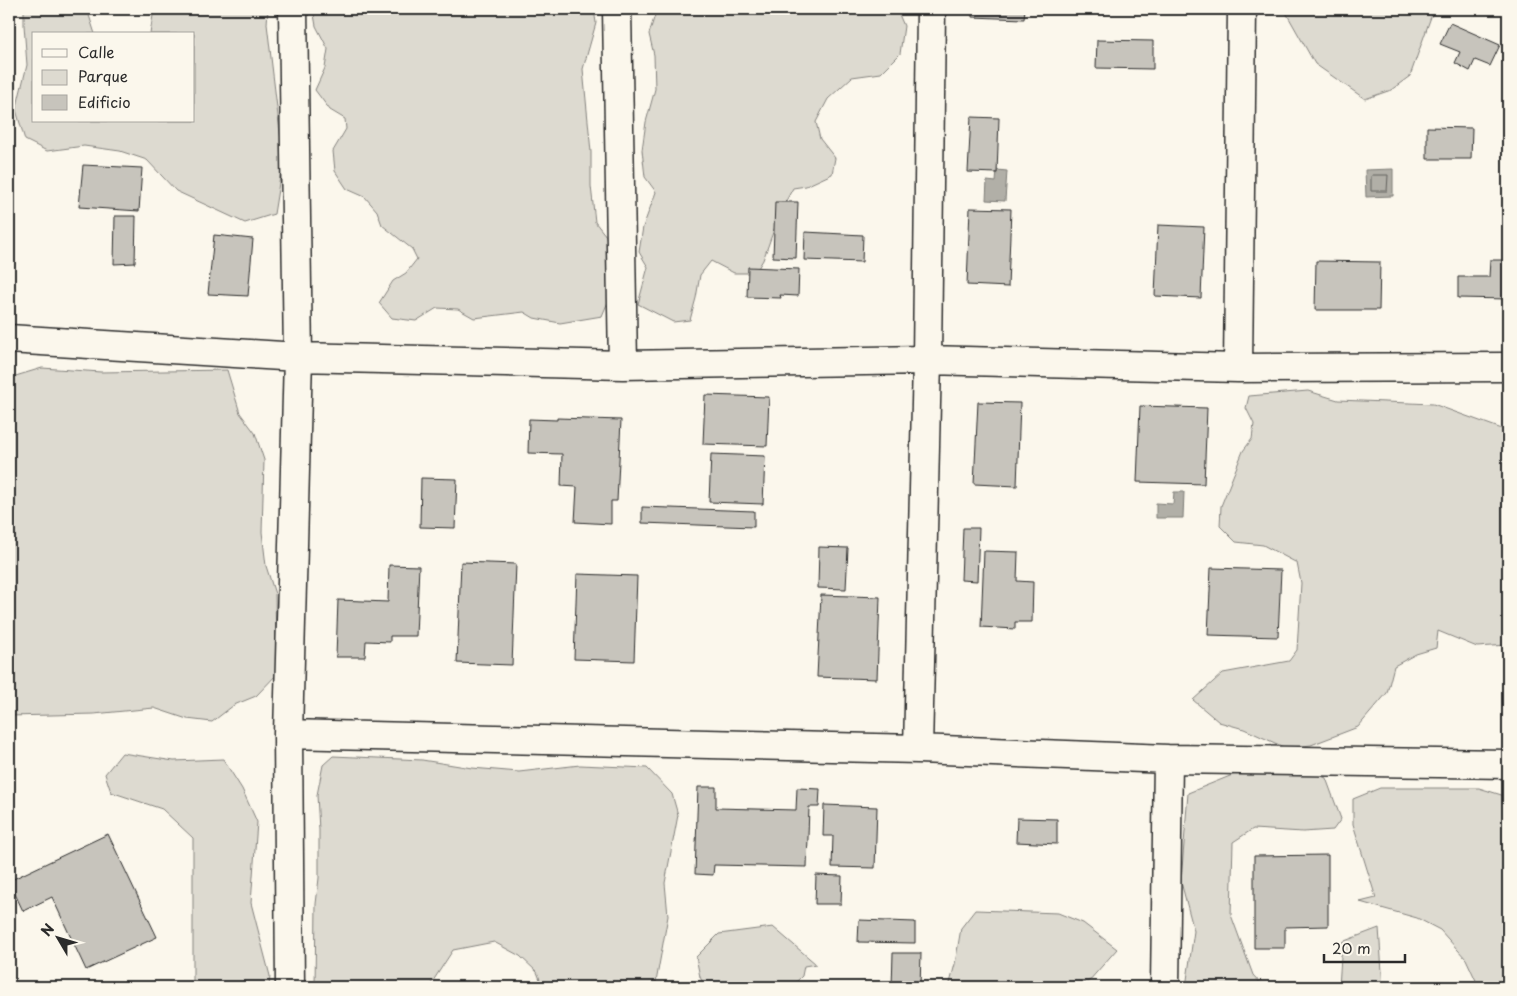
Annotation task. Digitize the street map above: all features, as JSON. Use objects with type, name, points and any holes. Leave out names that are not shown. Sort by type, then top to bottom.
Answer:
[{"type":"street","points":[[290,987],[288,734],[298,357],[294,9]]},
{"type":"street","points":[[617,9],[623,365]]},
{"type":"street","points":[[918,748],[928,360],[932,9]]},
{"type":"street","points":[[1238,368],[1242,9]]},
{"type":"street","points":[[9,339],[298,357],[623,365],[928,360],[1238,368],[1508,367]]},
{"type":"street","points":[[288,734],[918,748],[1168,759],[1508,764]]},
{"type":"street","points":[[1165,987],[1168,759]]},
{"type":"green space","points":[[24,9],[87,9],[94,32],[32,32],[32,122],[195,122],[195,32],[150,32],[154,9],[268,9],[267,24],[283,158],[274,214],[245,223],[176,191],[147,160],[120,151],[84,146],[47,151],[25,140],[16,110],[27,65]]},
{"type":"green space","points":[[313,9],[594,9],[596,23],[583,69],[591,152],[591,186],[595,222],[606,236],[614,272],[610,297],[602,316],[560,323],[534,318],[524,312],[474,318],[458,309],[437,308],[416,321],[392,318],[379,303],[393,281],[406,273],[417,259],[412,249],[382,225],[377,211],[365,197],[347,189],[335,171],[333,151],[346,129],[345,119],[330,110],[315,90],[325,68],[328,49],[316,26]]},
{"type":"green space","points":[[663,9],[899,9],[898,12],[904,26],[900,54],[881,73],[852,77],[828,99],[816,122],[820,139],[835,158],[832,174],[806,186],[793,188],[781,210],[763,260],[755,273],[734,273],[711,261],[700,275],[690,320],[673,322],[638,304],[648,267],[639,252],[643,227],[656,192],[645,177],[642,150],[646,122],[655,89],[654,55],[649,34],[655,15]]},
{"type":"green space","points":[[1284,9],[1436,9],[1432,14],[1410,76],[1391,90],[1365,99],[1315,64]]},
{"type":"green space","points":[[42,368],[101,372],[227,370],[240,413],[255,433],[264,460],[262,532],[266,566],[275,594],[276,646],[280,671],[256,696],[234,705],[212,722],[187,719],[154,708],[94,714],[9,716],[9,378]]},
{"type":"green space","points":[[1308,391],[1338,400],[1433,404],[1502,429],[1508,434],[1508,590],[1506,592],[1508,596],[1508,645],[1477,647],[1438,631],[1436,648],[1416,654],[1394,666],[1387,693],[1358,727],[1311,745],[1286,748],[1244,729],[1219,722],[1193,700],[1223,673],[1289,661],[1297,650],[1301,583],[1297,563],[1263,545],[1236,542],[1220,526],[1221,506],[1243,451],[1252,439],[1254,424],[1246,408],[1249,396]]},
{"type":"green space","points":[[122,753],[174,761],[223,759],[242,789],[257,822],[251,903],[270,976],[269,987],[193,987],[193,838],[162,809],[111,792],[105,774]]},
{"type":"green space","points":[[333,756],[422,760],[472,768],[519,772],[580,765],[647,768],[672,794],[678,815],[665,883],[668,916],[656,982],[643,987],[543,987],[537,972],[520,956],[494,942],[453,950],[429,987],[315,987],[316,904],[319,878],[317,795],[323,765]]},
{"type":"green space","points":[[1277,757],[1326,778],[1341,819],[1333,830],[1303,832],[1253,829],[1233,842],[1231,915],[1253,975],[1264,987],[1186,987],[1194,931],[1181,882],[1188,793]]},
{"type":"green space","points":[[1380,788],[1479,788],[1508,797],[1508,987],[1479,987],[1466,959],[1440,930],[1417,918],[1360,902],[1376,898],[1353,824],[1353,799]]},
{"type":"green space","points":[[975,910],[1058,913],[1083,923],[1117,949],[1089,981],[1063,987],[949,987],[961,928]]},
{"type":"green space","points":[[773,927],[816,964],[804,966],[802,976],[791,987],[705,987],[700,977],[696,957],[719,934]]},
{"type":"green space","points":[[1379,928],[1383,987],[1339,987],[1342,942]]},
{"type":"water","points":[[1393,169],[1393,196],[1366,197],[1365,170]]},
{"type":"water","points":[[997,170],[1007,171],[1005,201],[986,200],[987,181],[996,182]]},
{"type":"water","points":[[1174,492],[1184,492],[1183,518],[1156,518],[1156,503],[1173,504]]},
{"type":"building","points":[[972,9],[1025,9],[1024,19],[972,17]]},
{"type":"building","points":[[1450,23],[1500,45],[1490,66],[1475,60],[1470,71],[1455,63],[1460,52],[1440,44]]},
{"type":"building","points":[[1097,40],[1153,41],[1153,69],[1096,68]]},
{"type":"building","points":[[971,117],[999,118],[997,173],[968,172]]},
{"type":"building","points":[[1427,127],[1472,128],[1471,159],[1427,159]]},
{"type":"building","points":[[83,165],[142,168],[139,211],[79,207]]},
{"type":"building","points":[[775,202],[798,202],[796,258],[773,257]]},
{"type":"building","points":[[970,208],[1011,209],[1008,287],[967,285]]},
{"type":"building","points":[[115,216],[136,216],[135,263],[114,264]]},
{"type":"building","points":[[1158,225],[1204,227],[1201,298],[1155,296]]},
{"type":"building","points":[[805,232],[863,235],[862,262],[804,260]]},
{"type":"building","points":[[214,235],[253,239],[248,296],[208,294]]},
{"type":"building","points":[[1490,260],[1508,260],[1508,299],[1458,298],[1458,277],[1489,277]]},
{"type":"building","points":[[1316,261],[1380,262],[1379,310],[1315,310]]},
{"type":"building","points":[[748,267],[799,269],[798,296],[780,295],[781,298],[747,297]]},
{"type":"building","points":[[705,395],[769,397],[767,446],[703,444]]},
{"type":"building","points":[[978,402],[1020,403],[1017,486],[974,484]]},
{"type":"building","points":[[1140,406],[1207,408],[1204,484],[1137,482]]},
{"type":"building","points":[[557,418],[621,420],[617,501],[611,501],[611,524],[575,522],[577,487],[561,486],[562,454],[528,453],[529,419],[557,420]]},
{"type":"building","points":[[711,454],[765,456],[763,504],[709,502]]},
{"type":"building","points":[[421,478],[457,479],[455,528],[420,527]]},
{"type":"building","points":[[642,507],[754,511],[754,527],[642,523]]},
{"type":"building","points":[[963,528],[979,528],[977,581],[961,580]]},
{"type":"building","points":[[819,547],[848,548],[846,589],[818,588]]},
{"type":"building","points":[[984,551],[1018,552],[1017,581],[1033,582],[1032,622],[1015,622],[1015,629],[981,627]]},
{"type":"building","points":[[461,562],[516,564],[512,665],[457,663]]},
{"type":"building","points":[[389,565],[419,566],[416,636],[390,636],[390,642],[366,641],[365,657],[336,657],[338,600],[388,602]]},
{"type":"building","points":[[1211,568],[1281,570],[1278,637],[1208,635]]},
{"type":"building","points":[[577,574],[637,576],[634,661],[574,659]]},
{"type":"building","points":[[821,595],[880,597],[877,679],[817,677]]},
{"type":"building","points":[[698,787],[716,787],[716,808],[796,810],[797,788],[820,789],[819,807],[809,807],[807,867],[714,865],[713,875],[695,874]]},
{"type":"building","points":[[824,805],[877,807],[875,868],[832,867],[833,836],[823,836]]},
{"type":"building","points":[[1017,818],[1057,819],[1057,844],[1016,842]]},
{"type":"building","points":[[108,834],[157,937],[86,970],[52,897],[23,911],[9,881]]},
{"type":"building","points":[[1328,855],[1328,926],[1285,927],[1285,948],[1254,948],[1254,856]]},
{"type":"building","points":[[816,875],[842,876],[841,904],[815,904]]},
{"type":"building","points":[[859,920],[915,922],[915,943],[858,942]]},
{"type":"building","points":[[893,953],[921,953],[920,987],[892,987]]}]
